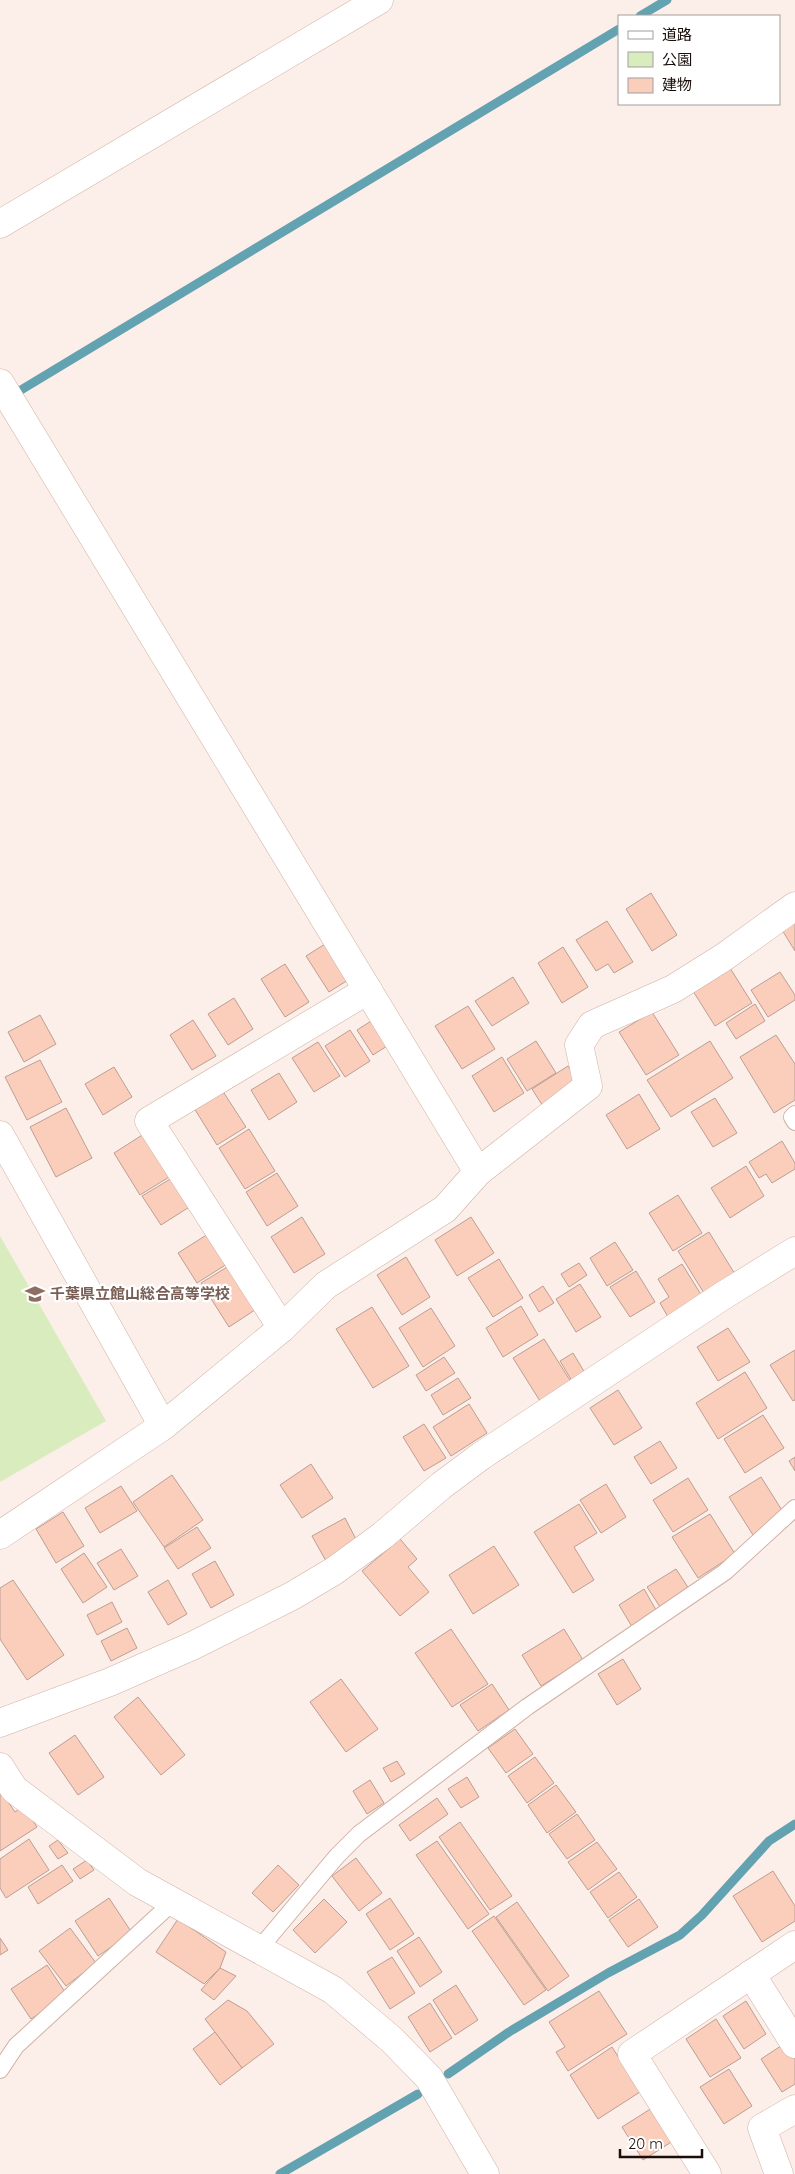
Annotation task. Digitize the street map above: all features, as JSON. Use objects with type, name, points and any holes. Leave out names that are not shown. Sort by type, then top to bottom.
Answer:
[{"type":"street","points":[[0,224],[380,0]]},
{"type":"street","points":[[5,392],[478,1172]]},
{"type":"street","points":[[0,1535],[163,1426],[282,1328],[326,1285],[445,1209],[478,1172],[588,1086],[580,1045],[592,1025],[673,989],[724,957],[795,906]]},
{"type":"street","points":[[282,1328],[149,1121],[368,990]]},
{"type":"street","points":[[0,1135],[163,1426]]},
{"type":"street","points":[[0,1723],[110,1682],[192,1646],[292,1596],[334,1571],[382,1536],[442,1485],[481,1456],[724,1295],[795,1251]]},
{"type":"street","points":[[0,1767],[14,1789],[138,1882],[332,1990],[410,2057],[429,2078],[443,2098],[485,2174]]},
{"type":"street","points":[[707,2174],[632,2054],[795,1945]]},
{"type":"street","points":[[751,1974],[795,2044]]},
{"type":"street","points":[[779,2174],[762,2128],[795,2109]]},
{"type":"lane","points":[[795,1114],[792,1117],[795,1122]]},
{"type":"lane","points":[[259,1949],[337,1856],[359,1834],[527,1707],[725,1572],[795,1508]]},
{"type":"lane","points":[[0,2070],[16,2046],[173,1902]]},
{"type":"green space","points":[[0,1236],[106,1421],[0,1482]]},
{"type":"building","points":[[651,893],[677,935],[652,951],[626,909]]},
{"type":"building","points":[[795,915],[795,951],[779,925]]},
{"type":"building","points":[[607,921],[633,962],[614,973],[608,964],[596,971],[576,940]]},
{"type":"building","points":[[333,939],[356,975],[329,992],[306,956]]},
{"type":"building","points":[[563,947],[588,987],[562,1003],[538,963]]},
{"type":"building","points":[[285,964],[309,1002],[285,1017],[261,979]]},
{"type":"building","points":[[730,968],[752,1003],[715,1026],[693,991]]},
{"type":"building","points":[[780,972],[795,995],[795,1000],[768,1017],[751,990]]},
{"type":"building","points":[[513,977],[529,1003],[492,1026],[475,1001]]},
{"type":"building","points":[[234,998],[253,1029],[228,1045],[208,1014]]},
{"type":"building","points":[[755,1004],[765,1021],[736,1039],[726,1023]]},
{"type":"building","points":[[468,1006],[495,1049],[462,1069],[435,1026]]},
{"type":"building","points":[[652,1012],[679,1055],[646,1075],[619,1032]]},
{"type":"building","points":[[40,1015],[56,1044],[24,1062],[8,1032]]},
{"type":"building","points":[[379,1016],[395,1041],[373,1055],[357,1030]]},
{"type":"building","points":[[193,1020],[216,1056],[192,1070],[170,1035]]},
{"type":"building","points":[[350,1030],[370,1061],[345,1077],[325,1046]]},
{"type":"building","points":[[776,1035],[795,1064],[795,1100],[774,1113],[740,1057]]},
{"type":"building","points":[[536,1041],[556,1073],[527,1091],[507,1059]]},
{"type":"building","points":[[710,1041],[733,1078],[671,1117],[647,1080]]},
{"type":"building","points":[[318,1042],[340,1076],[314,1092],[292,1058]]},
{"type":"building","points":[[502,1057],[524,1093],[494,1112],[472,1076]]},
{"type":"building","points":[[40,1060],[62,1102],[27,1120],[5,1077]]},
{"type":"building","points":[[568,1066],[582,1088],[546,1111],[532,1089]]},
{"type":"building","points":[[114,1067],[132,1097],[103,1115],[85,1084]]},
{"type":"building","points":[[279,1073],[297,1102],[269,1120],[251,1090]]},
{"type":"building","points":[[222,1090],[246,1127],[217,1145],[194,1108]]},
{"type":"building","points":[[639,1094],[660,1129],[627,1149],[606,1115]]},
{"type":"building","points":[[715,1098],[737,1133],[713,1147],[691,1112]]},
{"type":"building","points":[[66,1108],[92,1158],[56,1177],[30,1127]]},
{"type":"building","points":[[249,1129],[275,1171],[245,1189],[219,1148]]},
{"type":"building","points":[[147,1132],[174,1174],[140,1195],[114,1153]]},
{"type":"building","points":[[782,1141],[795,1163],[795,1169],[772,1183],[766,1174],[759,1178],[749,1162]]},
{"type":"building","points":[[746,1166],[764,1196],[730,1218],[711,1188]]},
{"type":"building","points":[[277,1173],[298,1206],[267,1226],[246,1192]]},
{"type":"building","points":[[177,1175],[194,1204],[161,1225],[142,1196]]},
{"type":"building","points":[[678,1195],[702,1233],[673,1251],[649,1213]]},
{"type":"building","points":[[302,1217],[325,1254],[294,1273],[271,1237]]},
{"type":"building","points":[[471,1217],[494,1253],[457,1276],[435,1240]]},
{"type":"building","points":[[709,1232],[738,1279],[707,1298],[678,1251]]},
{"type":"building","points":[[208,1234],[227,1264],[197,1283],[178,1253]]},
{"type":"building","points":[[615,1242],[633,1270],[607,1286],[590,1258]]},
{"type":"building","points":[[406,1257],[430,1297],[402,1315],[377,1275]]},
{"type":"building","points":[[499,1259],[523,1298],[493,1317],[468,1278]]},
{"type":"building","points":[[237,1261],[264,1304],[229,1327],[201,1283]]},
{"type":"building","points":[[579,1263],[587,1275],[569,1287],[561,1274]]},
{"type":"building","points":[[682,1264],[702,1296],[668,1317],[660,1303],[669,1297],[658,1279]]},
{"type":"building","points":[[636,1271],[655,1302],[630,1317],[610,1287]]},
{"type":"building","points":[[580,1284],[601,1317],[576,1332],[556,1299]]},
{"type":"building","points":[[543,1286],[554,1303],[539,1312],[529,1295]]},
{"type":"building","points":[[521,1306],[538,1335],[503,1357],[486,1328]]},
{"type":"building","points":[[372,1307],[409,1366],[373,1388],[336,1329]]},
{"type":"building","points":[[431,1308],[455,1346],[423,1367],[399,1328]]},
{"type":"building","points":[[728,1328],[750,1362],[718,1381],[697,1347]]},
{"type":"building","points":[[544,1339],[571,1382],[540,1401],[513,1358]]},
{"type":"building","points":[[795,1350],[795,1400],[793,1401],[770,1365]]},
{"type":"building","points":[[573,1353],[585,1373],[572,1381],[560,1361]]},
{"type":"building","points":[[444,1357],[455,1373],[426,1391],[416,1375]]},
{"type":"building","points":[[745,1372],[767,1408],[718,1439],[696,1403]]},
{"type":"building","points":[[458,1378],[471,1398],[443,1415],[431,1395]]},
{"type":"building","points":[[618,1390],[642,1428],[614,1445],[590,1408]]},
{"type":"building","points":[[469,1404],[487,1433],[451,1456],[433,1427]]},
{"type":"building","points":[[763,1415],[784,1448],[745,1473],[724,1439]]},
{"type":"building","points":[[424,1424],[446,1458],[424,1471],[403,1437]]},
{"type":"building","points":[[660,1441],[677,1468],[651,1484],[634,1457]]},
{"type":"building","points":[[795,1457],[795,1471],[789,1461]]},
{"type":"building","points":[[311,1464],[333,1498],[302,1518],[280,1485]]},
{"type":"building","points":[[172,1475],[203,1520],[164,1547],[133,1502]]},
{"type":"building","points":[[761,1477],[785,1515],[753,1535],[729,1497]]},
{"type":"building","points":[[688,1478],[708,1510],[673,1532],[653,1500]]},
{"type":"building","points":[[606,1484],[626,1517],[601,1533],[580,1500]]},
{"type":"building","points":[[121,1486],[137,1511],[100,1533],[85,1508]]},
{"type":"building","points":[[579,1504],[597,1533],[574,1547],[594,1580],[573,1593],[534,1532]]},
{"type":"building","points":[[63,1512],[84,1546],[56,1563],[36,1529]]},
{"type":"building","points":[[710,1514],[735,1554],[698,1578],[672,1537]]},
{"type":"building","points":[[345,1518],[358,1543],[326,1561],[312,1536]]},
{"type":"building","points":[[197,1527],[211,1548],[178,1569],[164,1548]]},
{"type":"building","points":[[400,1539],[417,1559],[408,1567],[429,1592],[400,1616],[362,1571]]},
{"type":"building","points":[[494,1546],[519,1585],[473,1614],[449,1575]]},
{"type":"building","points":[[121,1549],[138,1576],[114,1590],[97,1563]]},
{"type":"building","points":[[84,1553],[107,1587],[83,1603],[61,1569]]},
{"type":"building","points":[[215,1561],[234,1595],[211,1608],[192,1574]]},
{"type":"building","points":[[676,1569],[691,1592],[662,1610],[647,1587]]},
{"type":"building","points":[[13,1580],[64,1655],[27,1680],[0,1639],[0,1588]]},
{"type":"building","points":[[168,1580],[187,1614],[168,1625],[148,1592]]},
{"type":"building","points":[[644,1589],[659,1615],[634,1630],[619,1605]]},
{"type":"building","points":[[112,1602],[122,1622],[97,1635],[87,1615]]},
{"type":"building","points":[[127,1628],[137,1648],[111,1661],[101,1641]]},
{"type":"building","points":[[451,1629],[488,1684],[452,1707],[415,1653]]},
{"type":"building","points":[[564,1629],[583,1660],[541,1686],[522,1655]]},
{"type":"building","points":[[623,1659],[641,1689],[617,1705],[598,1674]]},
{"type":"building","points":[[341,1679],[378,1729],[346,1752],[310,1702]]},
{"type":"building","points":[[492,1684],[509,1710],[478,1731],[460,1705]]},
{"type":"building","points":[[138,1697],[185,1755],[161,1775],[114,1717]]},
{"type":"building","points":[[515,1729],[533,1754],[506,1773],[488,1748]]},
{"type":"building","points":[[75,1735],[104,1777],[78,1795],[49,1753]]},
{"type":"building","points":[[535,1757],[554,1783],[527,1803],[508,1776]]},
{"type":"building","points":[[397,1761],[405,1774],[391,1782],[383,1768]]},
{"type":"building","points":[[467,1777],[479,1797],[461,1808],[448,1789]]},
{"type":"building","points":[[370,1780],[384,1803],[367,1814],[353,1791]]},
{"type":"building","points":[[556,1785],[576,1812],[547,1833],[528,1805]]},
{"type":"building","points":[[0,1790],[15,1812],[23,1806],[37,1827],[0,1851]]},
{"type":"building","points":[[437,1798],[448,1814],[410,1841],[399,1825]]},
{"type":"building","points":[[577,1814],[595,1840],[567,1859],[549,1834]]},
{"type":"building","points":[[460,1822],[512,1896],[490,1910],[439,1837]]},
{"type":"building","points":[[29,1839],[49,1870],[6,1898],[0,1888],[0,1859]]},
{"type":"building","points":[[58,1840],[68,1853],[58,1859],[49,1846]]},
{"type":"building","points":[[437,1841],[489,1914],[468,1929],[416,1855]]},
{"type":"building","points":[[597,1842],[617,1869],[588,1890],[568,1862]]},
{"type":"building","points":[[356,1858],[382,1893],[359,1911],[332,1876]]},
{"type":"building","points":[[87,1860],[94,1870],[80,1879],[73,1869]]},
{"type":"building","points":[[62,1865],[73,1881],[38,1904],[28,1887]]},
{"type":"building","points":[[278,1865],[299,1885],[273,1912],[252,1893]]},
{"type":"building","points":[[773,1871],[795,1906],[795,1921],[762,1942],[733,1896]]},
{"type":"building","points":[[619,1872],[637,1897],[608,1918],[590,1892]]},
{"type":"building","points":[[109,1898],[132,1933],[98,1956],[75,1921]]},
{"type":"building","points":[[390,1898],[414,1934],[390,1950],[366,1914]]},
{"type":"building","points":[[324,1899],[347,1922],[315,1953],[293,1930]]},
{"type":"building","points":[[639,1899],[658,1927],[628,1947],[609,1920]]},
{"type":"building","points":[[517,1902],[569,1976],[548,1991],[496,1917]]},
{"type":"building","points":[[494,1916],[546,1990],[524,2005],[472,1931]]},
{"type":"building","points":[[178,1919],[226,1952],[220,1968],[204,1984],[156,1952]]},
{"type":"building","points":[[70,1928],[96,1963],[66,1986],[39,1951]]},
{"type":"building","points":[[419,1937],[442,1972],[420,1987],[397,1951]]},
{"type":"building","points":[[0,1938],[8,1950],[0,1955]]},
{"type":"building","points":[[392,1957],[415,1993],[390,2009],[367,1972]]},
{"type":"building","points":[[47,1965],[67,1995],[31,2019],[11,1989]]},
{"type":"building","points":[[220,1968],[236,1976],[214,2000],[201,1990]]},
{"type":"building","points":[[456,1985],[478,2020],[455,2035],[433,2000]]},
{"type":"building","points":[[599,1991],[627,2034],[568,2071],[556,2052],[565,2047],[549,2022]]},
{"type":"building","points":[[228,2000],[247,2011],[274,2044],[242,2068],[205,2019]]},
{"type":"building","points":[[746,2001],[766,2034],[744,2049],[723,2016]]},
{"type":"building","points":[[430,2003],[452,2038],[430,2052],[408,2017]]},
{"type":"building","points":[[716,2019],[741,2058],[710,2077],[686,2039]]},
{"type":"building","points":[[215,2032],[242,2068],[220,2085],[193,2049]]},
{"type":"building","points":[[787,2042],[795,2055],[795,2084],[782,2092],[761,2059]]},
{"type":"building","points":[[612,2047],[640,2092],[598,2119],[570,2075]]},
{"type":"building","points":[[729,2069],[752,2106],[724,2124],[700,2087]]},
{"type":"building","points":[[652,2108],[673,2141],[643,2160],[622,2127]]},
{"type":"waterway","points":[[642,15],[667,0]]},
{"type":"waterway","points":[[11,396],[618,30]]},
{"type":"waterway","points":[[448,2074],[509,2032],[608,1973],[680,1935],[702,1915],[769,1841],[795,1824]]},
{"type":"waterway","points":[[280,2174],[418,2094]]},
{"type":"place","name":"千葉県立館山総合高等学校","points":[[35,1294]]}]
